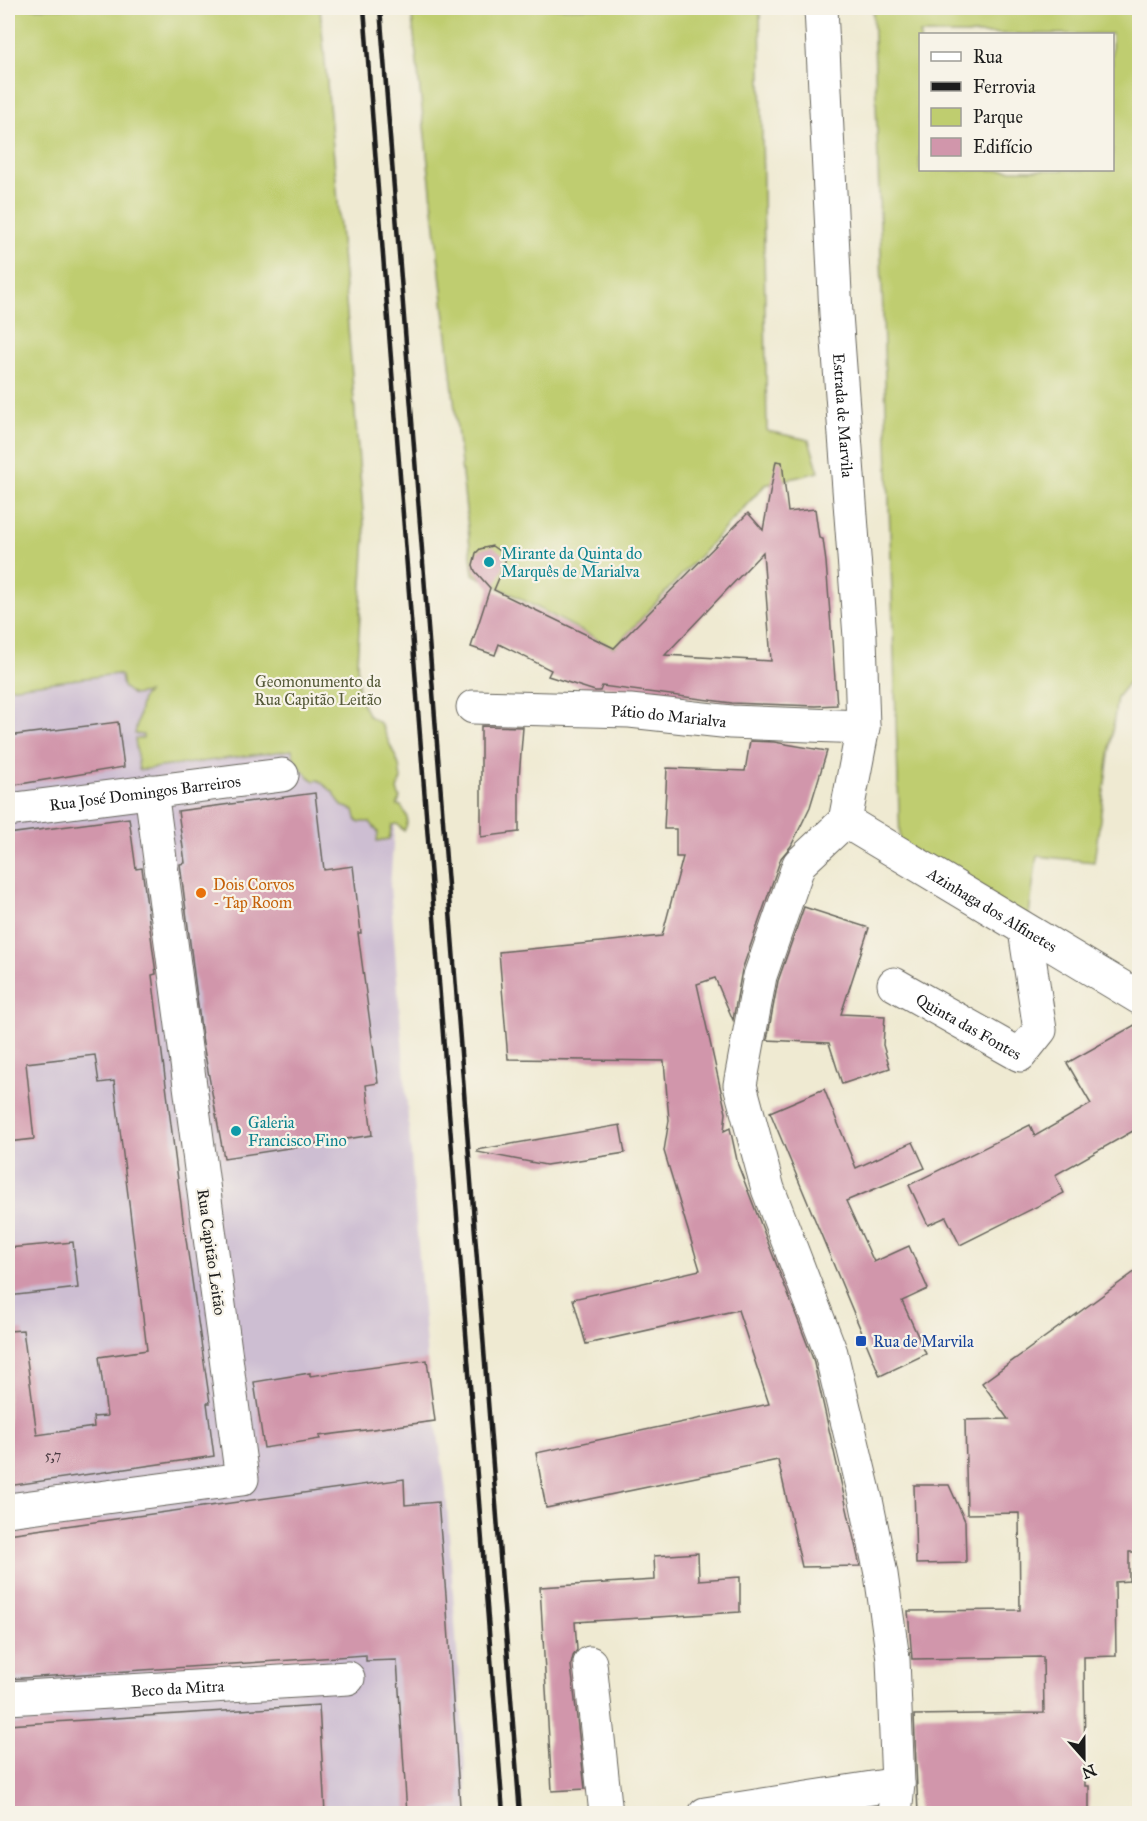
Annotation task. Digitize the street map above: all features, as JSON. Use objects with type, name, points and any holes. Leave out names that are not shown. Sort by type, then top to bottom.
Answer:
[{"type":"street","name":"Estrada de Marvila","points":[[821,8],[836,314],[860,637],[863,727],[845,821]]},
{"type":"street","name":"Pátio do Marialva","points":[[473,706],[630,711],[731,722],[863,727]]},
{"type":"street","name":"Rua José Domingos Barreiros","points":[[8,810],[282,774]]},
{"type":"street","name":"Rua Capitão Leitão","points":[[8,1510],[242,1479],[151,791]]},
{"type":"street","name":"Azinhaga dos Alfinetes","points":[[845,821],[1140,998]]},
{"type":"street","points":[[705,1814],[897,1799],[893,1659],[881,1574],[866,1500],[831,1353],[768,1190],[740,1085],[760,976],[799,864],[845,821]]},
{"type":"street","name":"Quinta das Fontes","points":[[894,984],[1020,1055],[1040,1030],[1025,930]]},
{"type":"street","points":[[590,1663],[606,1814]]},
{"type":"street","name":"Beco da Mitra","points":[[8,1698],[348,1678]]},
{"type":"shaded area","points":[[117,674],[152,691],[397,790],[390,887],[427,1360],[446,1490],[468,1813],[8,1813],[8,688]]},
{"type":"green space","name":"Geomonumento da Rua Capitão Leitão","points":[[8,8],[320,8],[365,536],[357,663],[359,697],[369,716],[381,724],[399,765],[401,779],[397,790],[400,798],[397,805],[403,809],[407,821],[404,831],[397,824],[392,825],[389,839],[377,841],[378,832],[370,822],[357,822],[354,810],[342,806],[333,792],[318,780],[314,781],[303,771],[292,750],[139,770],[135,739],[143,738],[143,735],[135,734],[142,698],[147,693],[133,695],[123,687],[121,676],[117,674],[8,688]]},
{"type":"green space","points":[[411,8],[760,8],[767,431],[809,440],[819,472],[765,485],[614,648],[473,574]]},
{"type":"green space","points":[[873,8],[1139,8],[1139,670],[1117,697],[1094,862],[1037,856],[1028,922],[900,842]]},
{"type":"building","points":[[776,461],[782,462],[788,512],[815,509],[819,538],[823,539],[837,705],[732,703],[602,686],[600,691],[595,691],[548,676],[551,670],[499,644],[495,655],[471,647],[490,588],[475,571],[473,565],[476,553],[480,549],[492,546],[502,553],[505,560],[494,590],[614,648],[748,513],[763,530]],"holes":[[[763,552],[771,661],[665,655]]]},
{"type":"building","points":[[118,722],[124,767],[8,786],[8,736]]},
{"type":"building","points":[[481,726],[523,727],[519,778],[519,832],[481,837]]},
{"type":"building","points":[[750,741],[774,742],[827,751],[810,807],[791,846],[781,858],[742,970],[733,1020],[715,978],[697,984],[726,1113],[724,1131],[730,1128],[738,1165],[813,1359],[860,1566],[802,1567],[778,1460],[546,1508],[536,1453],[769,1404],[738,1310],[586,1344],[573,1299],[700,1270],[664,1151],[669,1120],[664,1061],[508,1059],[499,952],[662,936],[683,857],[676,857],[676,829],[664,829],[667,768],[745,771]]},
{"type":"building","points":[[315,793],[324,870],[353,866],[361,933],[358,933],[378,1083],[366,1085],[372,1135],[224,1158],[203,1044],[180,864],[185,863],[178,811]]},
{"type":"building","points":[[129,818],[136,869],[142,868],[156,974],[152,975],[183,1219],[210,1403],[207,1403],[214,1456],[8,1486],[8,1331],[23,1330],[37,1435],[94,1427],[93,1417],[107,1416],[99,1357],[147,1350],[114,1081],[99,1083],[95,1055],[26,1063],[34,1139],[8,1142],[8,834]]},
{"type":"building","points":[[804,907],[869,928],[841,1014],[885,1016],[883,1045],[890,1068],[842,1084],[829,1043],[767,1040],[778,981]]},
{"type":"building","points":[[1140,1022],[1140,1127],[1055,1175],[1064,1193],[960,1245],[946,1217],[928,1225],[909,1185],[1030,1125],[1035,1136],[1091,1104],[1067,1063]]},
{"type":"building","points":[[824,1089],[856,1168],[913,1142],[925,1168],[846,1201],[874,1262],[909,1246],[928,1289],[902,1301],[926,1354],[880,1376],[770,1112]]},
{"type":"building","points":[[620,1125],[625,1153],[546,1165],[477,1152],[477,1150]]},
{"type":"building","points":[[73,1242],[78,1288],[8,1296],[8,1248]]},
{"type":"building","points":[[1140,1268],[1140,1552],[1129,1552],[1129,1581],[1115,1582],[1116,1656],[1084,1657],[1085,1786],[1089,1786],[1089,1814],[918,1814],[914,1715],[1044,1713],[1043,1657],[912,1659],[908,1611],[1020,1610],[1019,1513],[967,1514],[965,1420],[1008,1419],[982,1383]]},
{"type":"building","points":[[427,1360],[435,1421],[319,1436],[320,1439],[264,1448],[254,1382],[310,1373],[310,1376]]},
{"type":"building","points":[[404,1479],[405,1505],[438,1502],[460,1806],[434,1808],[434,1814],[407,1814],[397,1660],[366,1661],[366,1655],[8,1679],[8,1534]]},
{"type":"building","points":[[914,1485],[949,1485],[965,1521],[966,1563],[916,1564]]},
{"type":"building","points":[[698,1553],[699,1580],[740,1577],[740,1612],[575,1622],[577,1650],[571,1665],[585,1789],[552,1791],[540,1587],[655,1580],[654,1556]]},
{"type":"building","points":[[319,1705],[325,1814],[8,1814],[8,1725]]},
{"type":"railway","points":[[364,8],[503,1814]]},
{"type":"railway","points":[[380,8],[520,1814]]},
{"type":"place","name":"Mirante da Quinta do Marquês de Marialva","points":[[489,562]]},
{"type":"place","name":"Dois Corvos - Tap Room","points":[[201,893]]},
{"type":"place","name":"Galeria Francisco Fino","points":[[236,1131]]},
{"type":"place","name":"Rua de Marvila","points":[[861,1341]]}]
